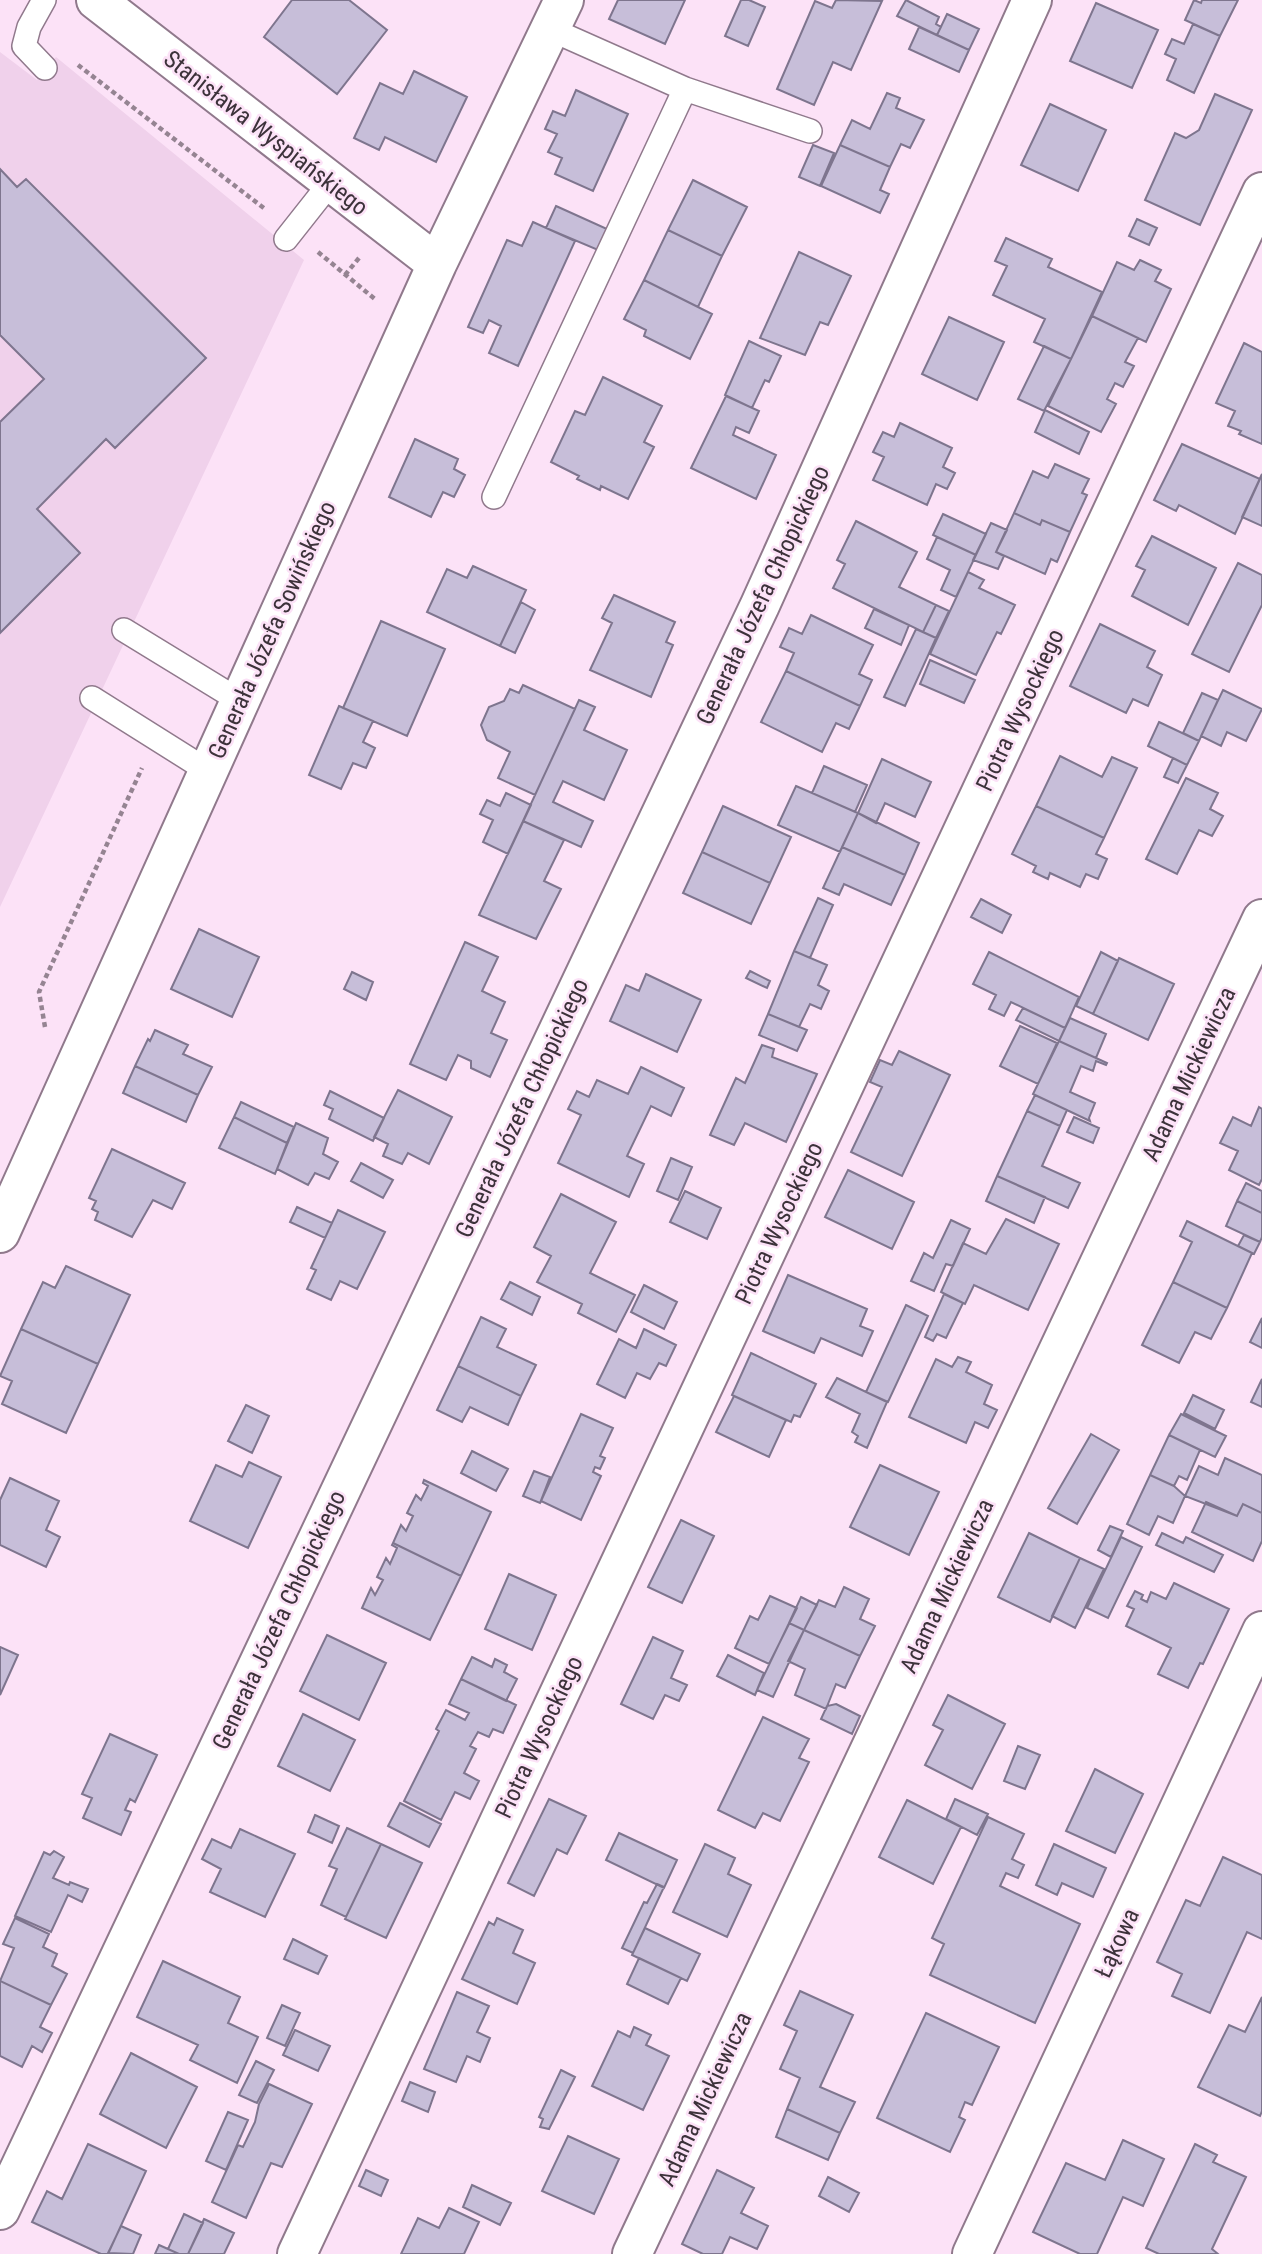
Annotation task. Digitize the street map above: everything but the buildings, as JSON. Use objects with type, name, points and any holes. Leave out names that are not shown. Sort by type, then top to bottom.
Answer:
[{"type":"street","name":"Stanisława Wyspiańskiego","points":[[96,0],[438,264]]},
{"type":"street","name":"Generała Józefa Chłopickiego","points":[[0,2210],[760,605],[1032,0]]},
{"type":"street","name":"Generała Józefa Sowińskiego","points":[[0,1233],[409,327],[557,15]]},
{"type":"street","name":"Piotra Wysockiego","points":[[297,2254],[1262,192]]},
{"type":"street","name":"Adama Mickiewicza","points":[[632,2254],[1262,919]]},
{"type":"street","name":"Łąkowa","points":[[972,2254],[1262,1631]]},
{"type":"lane","points":[[44,0],[29,27],[24,46],[45,68]]},
{"type":"lane","name":"Generała Józefa Sowińskiego","points":[[557,15],[685,89],[810,131]]},
{"type":"lane","points":[[494,497],[685,89]]},
{"type":"lane","points":[[289,235],[331,183]]},
{"type":"lane","points":[[124,630],[240,701]]},
{"type":"lane","points":[[92,698],[208,771]]},
{"type":"path","points":[[29,27],[289,235],[409,327]]},
{"type":"path","points":[[47,1039],[39,992],[156,739]]},
{"type":"shaded area","points":[[0,52],[37,80],[56,57],[304,260],[0,907]]}]
